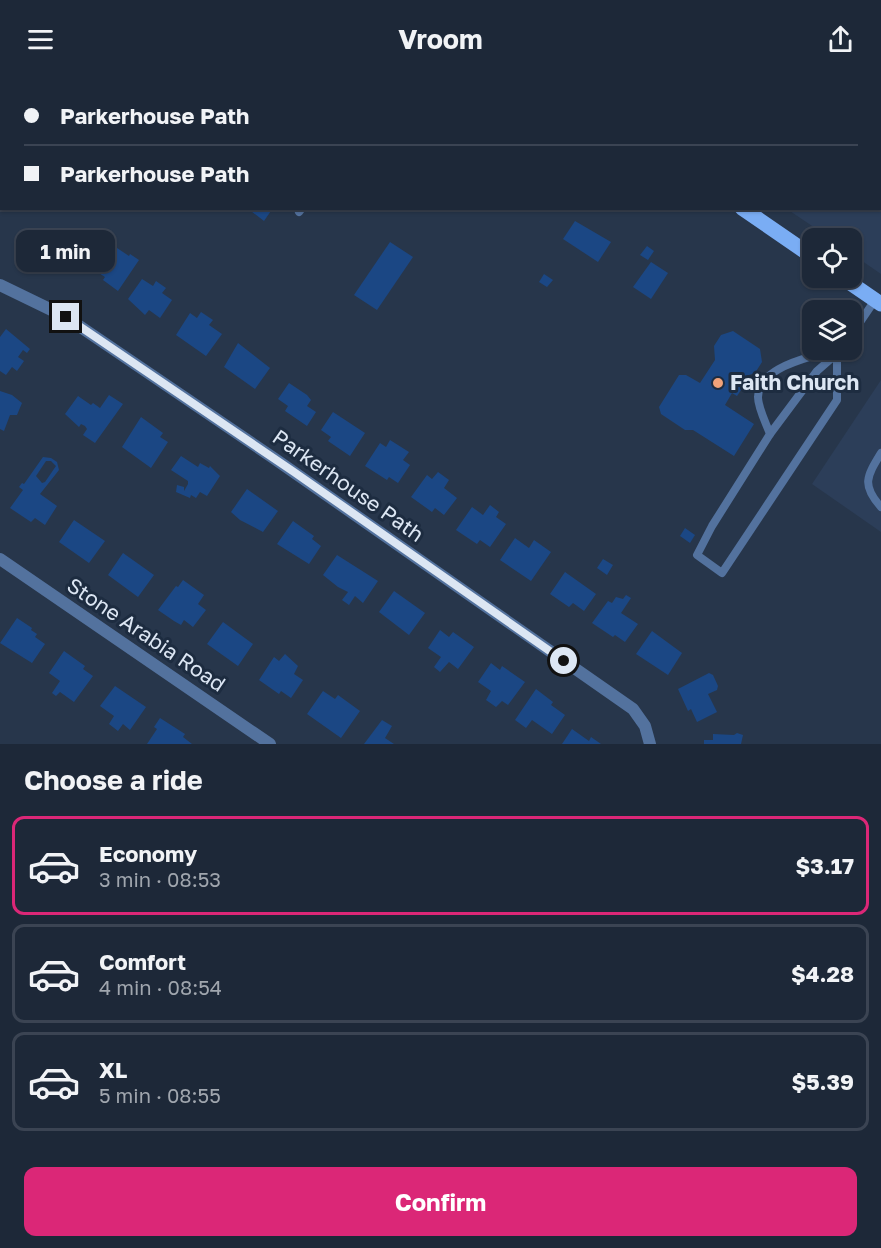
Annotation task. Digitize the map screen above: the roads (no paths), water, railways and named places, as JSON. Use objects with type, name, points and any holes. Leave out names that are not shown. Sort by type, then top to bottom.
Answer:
[{"type":"main road","points":[[745,210],[802,249]]},
{"type":"main road","points":[[858,288],[878,302]]},
{"type":"street","name":"Parkerhouse Path","points":[[0,285],[66,317],[285,465],[633,709],[645,726],[650,744]]},
{"type":"street","name":"Stone Arabia Road","points":[[0,559],[270,744]]},
{"type":"lane","points":[[862,322],[878,302]]},
{"type":"lane","points":[[770,434],[758,398],[762,385],[768,378],[802,360]]},
{"type":"lane","points":[[830,360],[817,371],[770,434],[712,526],[697,555],[722,573],[837,400],[839,360]]},
{"type":"lane","points":[[881,453],[868,474],[868,490],[881,507]]},
{"type":"place","name":"Faith Church","points":[[718,383]]}]
